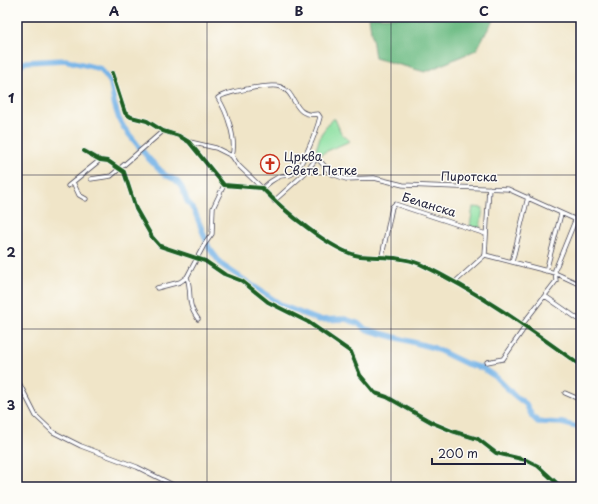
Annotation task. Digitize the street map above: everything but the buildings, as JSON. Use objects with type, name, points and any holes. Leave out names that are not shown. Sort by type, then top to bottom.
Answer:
[{"type":"street","points":[[112,72],[125,113],[131,117],[147,121],[163,131],[179,136],[189,142],[216,148],[232,156],[238,165],[274,201],[333,245],[353,254],[382,256],[415,262],[455,282],[524,326],[581,366]]},
{"type":"street","points":[[189,142],[224,184],[262,188],[280,176],[290,175],[296,171],[305,156],[317,128],[320,115],[303,112],[284,89],[275,85],[227,93],[218,98],[224,108],[230,127],[234,149],[232,156]]},
{"type":"street","points":[[91,179],[111,176],[138,151],[163,131]]},
{"type":"street","points":[[84,151],[100,160],[108,161],[121,168],[126,175],[133,203],[156,242],[166,248],[205,261],[224,274],[242,282],[268,302],[308,322],[351,352],[360,375],[376,393],[388,397],[433,423],[478,439],[496,453],[526,460],[538,466],[561,487]]},
{"type":"street","name":"Пиротска","points":[[274,201],[304,174],[317,158],[327,170],[338,177],[346,179],[374,178],[403,185],[508,189],[581,222]]},
{"type":"street","points":[[68,186],[100,160]]},
{"type":"street","points":[[73,182],[79,195],[86,199]]},
{"type":"street","points":[[157,288],[180,282],[187,277],[213,230],[213,208],[224,184]]},
{"type":"street","points":[[455,282],[485,255],[489,188]]},
{"type":"street","points":[[512,262],[528,197]]},
{"type":"street","name":"Беланска","points":[[382,256],[392,207],[395,204],[486,234]]},
{"type":"street","points":[[487,362],[503,359],[556,281],[555,270],[581,206]]},
{"type":"street","points":[[546,271],[561,214]]},
{"type":"street","points":[[485,255],[555,273],[581,285]]},
{"type":"street","points":[[187,277],[190,285],[190,304],[198,319]]},
{"type":"street","points":[[545,296],[581,321]]},
{"type":"street","points":[[17,379],[36,416],[53,432],[69,441],[137,467],[177,487]]},
{"type":"street","points":[[565,393],[581,400]]},
{"type":"green space","points":[[369,17],[495,17],[476,50],[425,72],[375,58]]},
{"type":"green space","points":[[332,119],[335,119],[341,133],[350,141],[318,155],[315,153],[321,134]]},
{"type":"green space","points":[[473,207],[483,208],[480,228],[470,226]]},
{"type":"waterway","points":[[17,67],[26,62],[65,60],[101,69],[111,83],[114,103],[119,119],[124,128],[149,159],[165,175],[176,180],[182,188],[187,201],[195,212],[209,248],[222,265],[283,306],[319,320],[345,319],[360,324],[365,329],[434,348],[467,364],[482,368],[496,377],[514,395],[526,404],[532,416],[538,422],[562,423],[581,428]]},
{"type":"cycle path","points":[[112,73],[125,113],[131,117],[147,121],[163,131],[179,136],[189,142],[224,185],[262,188],[308,228],[322,238],[349,253],[360,256],[413,261],[420,264],[483,298],[581,366]]},
{"type":"cycle path","points":[[84,151],[100,160],[108,161],[124,172],[136,209],[152,237],[160,246],[205,261],[224,274],[242,281],[268,302],[308,322],[351,352],[360,375],[375,393],[387,397],[433,423],[478,439],[496,453],[526,460],[538,466],[561,487]]},
{"type":"place","name":"Црква Свете Петке","points":[[270,164]]}]
